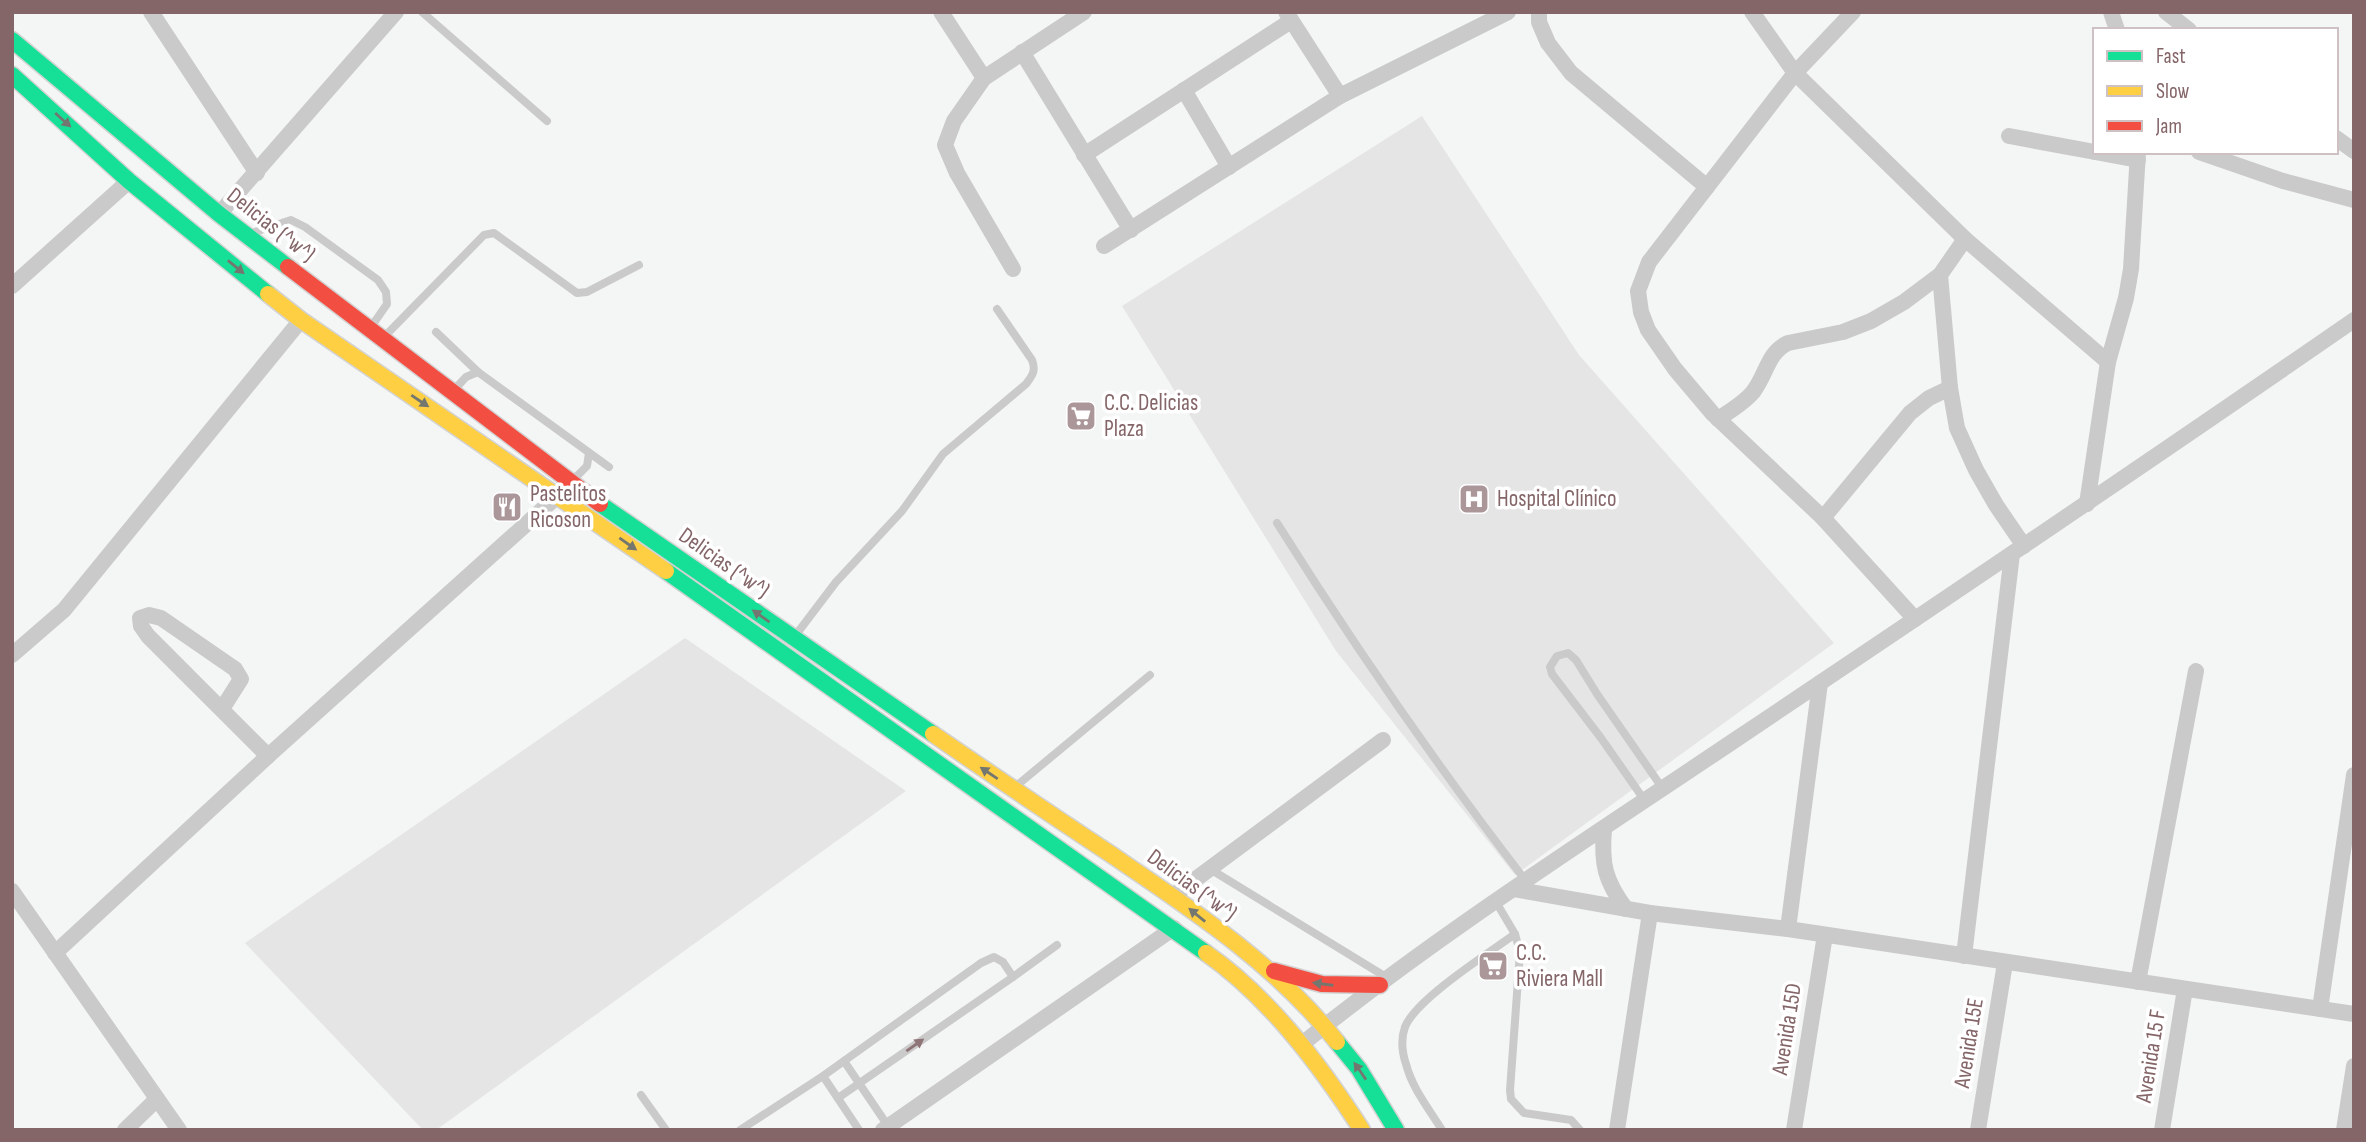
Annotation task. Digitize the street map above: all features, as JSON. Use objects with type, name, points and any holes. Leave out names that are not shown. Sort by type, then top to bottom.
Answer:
[{"type":"main road","name":"Delicias (^w^)","points":[[12,40],[219,214],[570,483],[793,639],[1174,896],[1268,969],[1325,1026],[1359,1069],[1396,1130]]},
{"type":"main road","name":"Delicias (^w^)","points":[[12,75],[129,181],[301,320],[558,495],[1174,929],[1246,986],[1302,1045],[1329,1078],[1362,1130]]},
{"type":"main road","points":[[1268,969],[1322,984],[1384,982]]},
{"type":"street","points":[[150,12],[257,173]]},
{"type":"street","points":[[219,214],[396,12]]},
{"type":"street","points":[[941,12],[984,78]]},
{"type":"street","points":[[1013,269],[957,173],[945,145],[954,121],[984,78],[1084,12]]},
{"type":"street","points":[[1104,246],[1340,96],[1508,12]]},
{"type":"street","points":[[1539,12],[1539,22],[1548,43],[1571,73],[1707,187]]},
{"type":"street","points":[[1752,12],[1795,73],[1965,239],[2108,362]]},
{"type":"street","points":[[1853,12],[1795,73],[1648,262],[1638,291],[1641,312],[1648,330],[1675,369],[1718,419],[1823,518],[1915,619]]},
{"type":"street","points":[[2166,12],[2186,28]]},
{"type":"street","points":[[1084,155],[1184,90],[1289,16],[1340,96]]},
{"type":"street","points":[[1023,52],[1131,230]]},
{"type":"street","points":[[1184,90],[1229,167]]},
{"type":"street","points":[[2009,136],[2093,152]]},
{"type":"street","points":[[2338,139],[2354,151]]},
{"type":"street","points":[[2087,503],[2108,362],[2124,309],[2131,269],[2138,156],[2116,154]]},
{"type":"street","points":[[2205,154],[2283,181],[2354,200]]},
{"type":"street","points":[[12,286],[129,181]]},
{"type":"street","points":[[1718,419],[1752,392],[1770,358],[1781,346],[1843,332],[1871,321],[1904,302],[1940,275],[1965,239]]},
{"type":"street","points":[[1940,275],[1954,415],[1964,444],[2018,550],[1964,956]]},
{"type":"street","points":[[12,655],[64,610],[301,320]]},
{"type":"street","points":[[1302,1045],[1384,982],[1520,885],[2354,320]]},
{"type":"street","points":[[1823,518],[1910,413],[1929,398],[1950,388]]},
{"type":"street","points":[[54,953],[570,483]]},
{"type":"street","points":[[222,709],[241,679],[235,669],[161,618],[149,615],[140,618],[141,626],[148,636],[268,756]]},
{"type":"street","points":[[2138,982],[2196,671]]},
{"type":"street","points":[[1788,929],[1820,683]]},
{"type":"street","points":[[1174,896],[1383,740]]},
{"type":"street","points":[[2320,1009],[2354,775]]},
{"type":"street","points":[[1604,829],[1602,854],[1605,871],[1610,885],[1626,909]]},
{"type":"street","points":[[1520,885],[1650,914],[1788,929],[2354,1014]]},
{"type":"street","points":[[12,891],[179,1130]]},
{"type":"street","points":[[1617,1130],[1650,914]]},
{"type":"street","points":[[885,1128],[1174,929]]},
{"type":"street","name":"Avenida 15D","points":[[1794,1130],[1825,935]]},
{"type":"street","name":"Avenida 15E","points":[[1978,1130],[2005,963]]},
{"type":"street","name":"Avenida 15 F","points":[[2162,1130],[2185,989]]},
{"type":"street","points":[[2344,1130],[2354,1066]]},
{"type":"street","points":[[125,1130],[157,1099]]},
{"type":"lane","points":[[422,12],[547,121]]},
{"type":"lane","points":[[246,235],[291,220],[305,227],[379,280],[386,292],[387,304],[376,334]]},
{"type":"lane","points":[[376,334],[484,235],[494,233],[577,293],[587,292],[639,265]]},
{"type":"lane","points":[[793,639],[836,582],[902,511],[943,454],[1026,384],[1032,375],[1035,367],[1032,360],[997,309]]},
{"type":"lane","points":[[436,332],[478,372],[609,467]]},
{"type":"lane","points":[[452,392],[466,377],[478,372]]},
{"type":"lane","points":[[570,483],[587,466],[589,453]]},
{"type":"lane","points":[[1277,523],[1391,699],[1520,885]]},
{"type":"lane","points":[[1645,801],[1552,674],[1550,667],[1557,656],[1568,653],[1576,660],[1663,789]]},
{"type":"lane","points":[[1013,789],[1150,675]]},
{"type":"lane","points":[[1210,869],[1384,982]]},
{"type":"lane","points":[[1496,902],[1515,934],[1520,952],[1511,1099],[1517,1108],[1530,1116],[1571,1121],[1580,1130]]},
{"type":"lane","points":[[1442,1130],[1413,1083],[1402,1046],[1404,1029],[1420,1005],[1515,934]]},
{"type":"lane","points":[[838,1098],[1057,946]]},
{"type":"lane","points":[[740,1130],[823,1076],[988,959],[999,959],[1013,977]]},
{"type":"lane","points":[[844,1061],[885,1128]]},
{"type":"lane","points":[[823,1076],[859,1130]]},
{"type":"lane","points":[[641,1095],[666,1130]]},
{"type":"shaded area","name":"Hospital Clínico","points":[[1422,116],[1579,355],[1834,643],[1515,875],[1336,651],[1122,306]]},
{"type":"shaded area","points":[[685,638],[906,791],[436,1130],[423,1130],[245,943]]},
{"type":"traffic: fast","points":[[12,40],[219,214],[288,267]]},
{"type":"traffic: fast","points":[[12,75],[129,181],[268,294]]},
{"type":"traffic: fast","points":[[600,504],[933,734]]},
{"type":"traffic: fast","points":[[666,571],[1206,953]]},
{"type":"traffic: fast","points":[[1337,1042],[1359,1069],[1396,1130]]},
{"type":"traffic: slow","points":[[268,294],[301,320],[666,571]]},
{"type":"traffic: slow","points":[[933,734],[1170,895],[1230,939],[1287,987],[1337,1042]]},
{"type":"traffic: slow","points":[[1206,953],[1251,990],[1292,1034],[1329,1081],[1362,1130]]},
{"type":"traffic: jam","points":[[288,267],[600,504]]},
{"type":"traffic: jam","points":[[1274,971],[1322,984],[1380,985]]},
{"type":"place","name":"C.C. Delicias Plaza","points":[[1081,416]]},
{"type":"place","name":"Hospital Clínico","points":[[1474,499]]},
{"type":"place","name":"Pastelitos Ricoson","points":[[507,507]]},
{"type":"place","name":"C.C. Riviera Mall","points":[[1493,966]]}]
